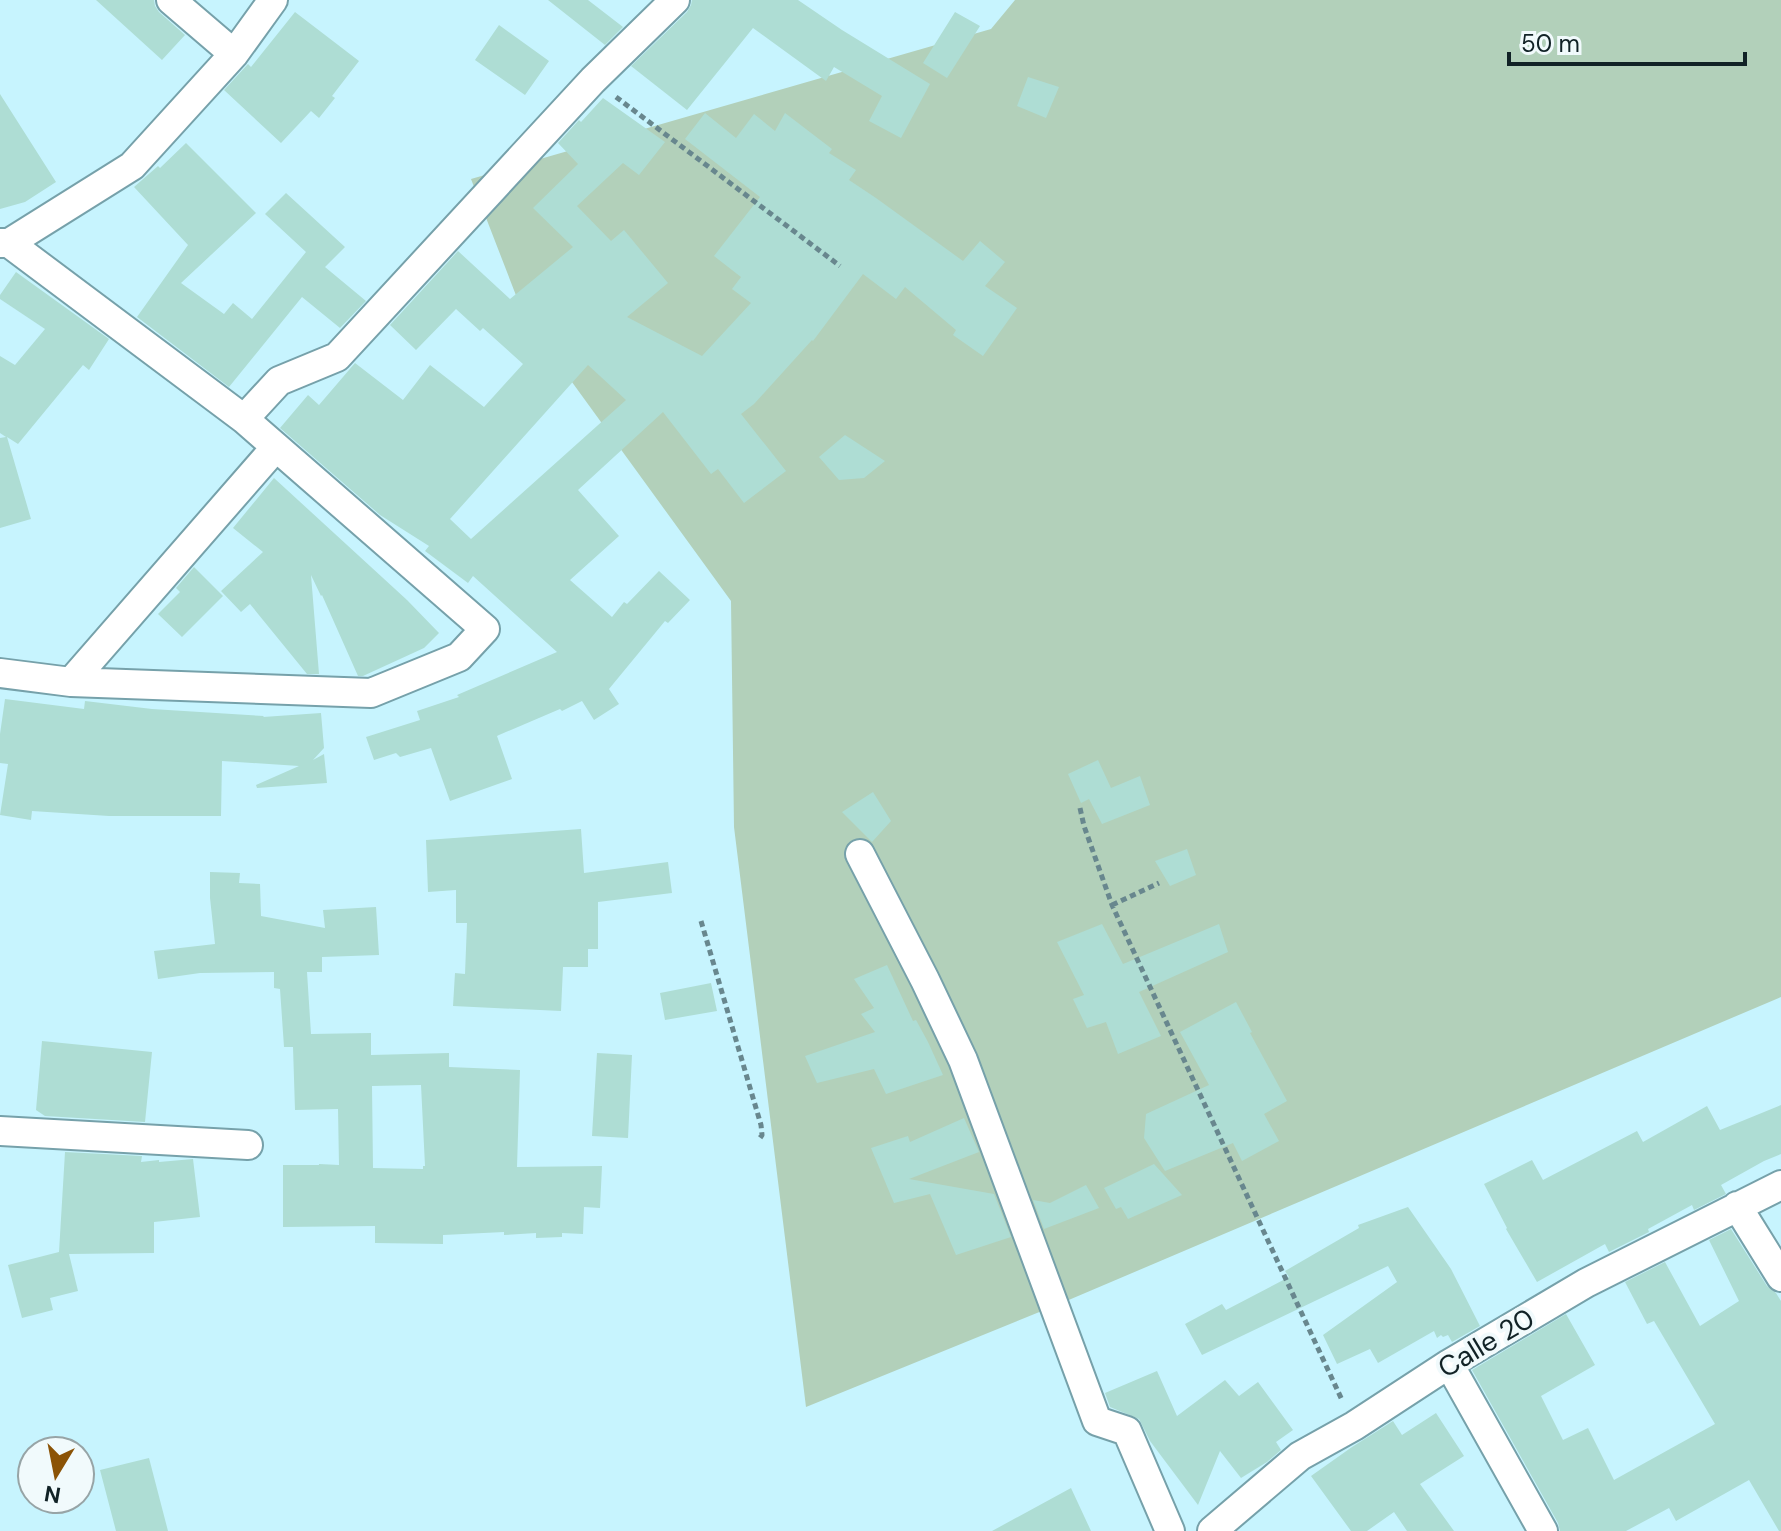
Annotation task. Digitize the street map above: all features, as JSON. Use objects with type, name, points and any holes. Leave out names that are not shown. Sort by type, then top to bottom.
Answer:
[{"type":"street","points":[[171,0],[234,54]]},
{"type":"street","points":[[0,673],[71,682],[371,693],[459,657],[485,629],[244,419],[5,243],[132,166],[234,54],[273,0]]},
{"type":"street","points":[[244,419],[279,381],[337,357],[593,80],[675,0]]},
{"type":"street","points":[[71,682],[276,447]]},
{"type":"street","points":[[860,854],[963,1060],[1097,1421],[1127,1431],[1170,1531]]},
{"type":"street","points":[[0,1131],[248,1145]]},
{"type":"street","name":"Calle 20","points":[[1212,1531],[1300,1456],[1354,1426],[1449,1364],[1586,1283],[1781,1185]]},
{"type":"street","points":[[1737,1206],[1781,1277]]},
{"type":"street","points":[[1449,1364],[1543,1531]]},
{"type":"path","points":[[593,80],[840,266]]},
{"type":"path","points":[[1080,808],[1112,905],[1354,1426]]},
{"type":"path","points":[[1112,905],[1159,883]]},
{"type":"path","points":[[701,921],[761,1125],[762,1135],[758,1141]]},
{"type":"green space","points":[[1015,0],[1781,0],[1781,997],[1064,1302],[806,1407],[734,827],[731,601],[524,316],[471,179],[991,29]]},
{"type":"building","points":[[96,0],[154,0],[159,12],[185,35],[162,60]]},
{"type":"building","points":[[548,0],[588,0],[623,27],[605,45]]},
{"type":"building","points":[[692,0],[798,0],[930,84],[901,138],[869,121],[882,96],[834,67],[826,81],[753,28],[687,110],[631,66],[687,12]]},
{"type":"building","points":[[295,12],[359,61],[319,118],[311,111],[281,143],[224,90],[248,64],[251,67]]},
{"type":"building","points":[[955,12],[980,26],[947,78],[923,63]]},
{"type":"building","points":[[499,25],[549,61],[525,95],[475,60]]},
{"type":"building","points":[[1028,77],[1059,87],[1046,118],[1017,106]]},
{"type":"building","points":[[0,94],[56,182],[25,202],[0,209]]},
{"type":"building","points":[[603,98],[665,142],[639,175],[623,163],[577,206],[611,241],[624,230],[668,283],[627,317],[702,356],[751,303],[732,289],[741,277],[714,256],[760,197],[685,139],[705,113],[736,138],[754,114],[775,131],[785,113],[832,149],[829,153],[856,170],[849,180],[963,261],[980,241],[1005,262],[985,286],[1017,308],[983,356],[953,335],[956,330],[905,287],[896,299],[863,274],[813,341],[741,414],[786,471],[744,503],[718,469],[711,474],[663,412],[578,490],[619,536],[570,580],[612,617],[659,571],[690,600],[668,623],[665,621],[609,689],[619,704],[594,720],[582,701],[497,736],[512,779],[450,801],[431,748],[400,757],[396,753],[374,760],[366,737],[420,720],[417,711],[459,697],[457,695],[557,652],[473,576],[468,583],[425,551],[429,546],[380,515],[280,428],[308,395],[319,405],[355,363],[403,400],[430,365],[484,407],[523,364],[483,328],[480,331],[456,309],[416,350],[390,325],[458,251],[510,299],[573,247],[533,208],[578,164],[558,143],[579,120],[581,122]],"holes":[[[588,365],[626,400],[471,539],[450,519]]]},
{"type":"building","points":[[186,143],[256,213],[181,283],[224,314],[233,303],[252,319],[306,252],[265,214],[286,193],[345,247],[325,267],[366,301],[340,328],[302,297],[229,387],[137,317],[188,245],[134,187]]},
{"type":"building","points":[[16,272],[109,339],[89,370],[83,365],[18,444],[7,437],[31,519],[0,528],[0,438],[6,437],[0,433],[0,356],[15,365],[45,329],[0,299]]},
{"type":"building","points":[[845,435],[885,461],[864,478],[839,480],[819,457]]},
{"type":"building","points":[[274,478],[439,633],[424,648],[358,676],[311,575],[319,674],[307,674],[250,604],[241,612],[221,591],[263,552],[233,528]]},
{"type":"building","points":[[194,567],[223,596],[182,637],[158,614],[180,592],[176,588]]},
{"type":"building","points":[[5,699],[84,709],[85,701],[263,717],[321,713],[324,748],[313,760],[324,754],[327,783],[257,788],[256,785],[299,766],[222,761],[221,816],[109,816],[32,811],[31,820],[0,815],[8,764],[0,763]]},
{"type":"building","points":[[1098,760],[1111,788],[1140,776],[1150,805],[1102,824],[1089,799],[1081,803],[1068,774]]},
{"type":"building","points":[[873,792],[891,821],[872,842],[842,812]]},
{"type":"building","points":[[581,829],[584,873],[668,862],[672,893],[598,902],[598,949],[588,949],[588,967],[563,967],[561,1011],[453,1006],[455,973],[465,974],[467,923],[456,923],[456,890],[428,892],[426,840]]},
{"type":"building","points":[[1187,849],[1196,875],[1170,886],[1155,861]]},
{"type":"building","points":[[210,872],[240,873],[239,883],[260,884],[261,916],[325,928],[323,910],[376,907],[379,955],[322,957],[322,972],[307,972],[311,1034],[371,1033],[371,1055],[449,1053],[449,1067],[520,1070],[517,1167],[602,1166],[600,1208],[584,1207],[583,1234],[562,1233],[562,1237],[536,1238],[536,1233],[504,1235],[504,1232],[443,1235],[443,1244],[375,1243],[375,1226],[283,1227],[283,1165],[339,1165],[338,1109],[295,1110],[293,1047],[284,1047],[280,989],[274,988],[274,972],[200,973],[158,979],[154,951],[215,944]],"holes":[[[421,1085],[423,1169],[373,1168],[372,1086]]]},
{"type":"building","points":[[1102,924],[1123,964],[1219,924],[1228,952],[1139,992],[1161,1036],[1118,1054],[1106,1022],[1087,1028],[1073,999],[1084,995],[1057,942]]},
{"type":"building","points":[[887,965],[943,1075],[886,1094],[874,1069],[817,1083],[805,1056],[875,1032],[861,1014],[874,1008],[854,979]]},
{"type":"building","points":[[711,983],[717,1011],[665,1020],[660,993]]},
{"type":"building","points":[[1236,1002],[1287,1101],[1264,1114],[1279,1141],[1242,1161],[1233,1143],[1165,1171],[1144,1138],[1146,1114],[1209,1085],[1180,1032]]},
{"type":"building","points":[[42,1041],[152,1052],[145,1122],[45,1116],[36,1110]]},
{"type":"building","points":[[597,1053],[632,1055],[628,1138],[592,1136]]},
{"type":"building","points":[[1781,1105],[1781,1154],[1721,1185],[1726,1194],[1694,1210],[1692,1205],[1609,1252],[1605,1244],[1537,1282],[1484,1184],[1532,1160],[1543,1180],[1637,1131],[1643,1142],[1707,1106],[1720,1130]]},
{"type":"building","points":[[964,1118],[979,1152],[909,1179],[994,1194],[1011,1237],[956,1255],[930,1194],[894,1203],[871,1148],[908,1136],[910,1142]]},
{"type":"building","points":[[65,1152],[142,1156],[141,1162],[193,1159],[200,1217],[154,1222],[154,1253],[69,1254],[78,1291],[50,1298],[53,1310],[22,1318],[8,1265],[59,1252]]},
{"type":"building","points":[[1154,1164],[1182,1195],[1128,1219],[1121,1207],[1116,1209],[1104,1188]]},
{"type":"building","points":[[1086,1185],[1099,1208],[1044,1229],[1033,1200],[1050,1203]]},
{"type":"building","points":[[1408,1207],[1451,1269],[1480,1326],[1452,1342],[1448,1335],[1437,1338],[1434,1331],[1378,1363],[1370,1349],[1337,1364],[1323,1335],[1397,1282],[1388,1266],[1202,1355],[1185,1324],[1222,1304],[1226,1310],[1289,1277],[1285,1271],[1359,1228],[1358,1225]]},
{"type":"building","points":[[1731,1229],[1767,1286],[1781,1301],[1781,1531],[1749,1480],[1676,1521],[1669,1508],[1626,1531],[1560,1531],[1472,1370],[1566,1314],[1595,1365],[1541,1396],[1563,1440],[1588,1428],[1614,1480],[1715,1424],[1654,1321],[1647,1324],[1625,1282],[1665,1262],[1700,1326],[1739,1301],[1709,1240]]},
{"type":"building","points":[[1157,1371],[1177,1416],[1225,1380],[1239,1396],[1258,1382],[1293,1430],[1276,1442],[1281,1450],[1241,1478],[1220,1451],[1198,1505],[1150,1441],[1139,1419],[1110,1407],[1105,1393]]},
{"type":"building","points":[[1436,1413],[1464,1456],[1420,1484],[1454,1531],[1407,1531],[1394,1512],[1367,1531],[1351,1531],[1311,1476],[1393,1421],[1402,1435]]},
{"type":"building","points":[[149,1458],[168,1531],[116,1531],[100,1470]]},
{"type":"building","points":[[1071,1488],[1091,1531],[992,1531]]}]
